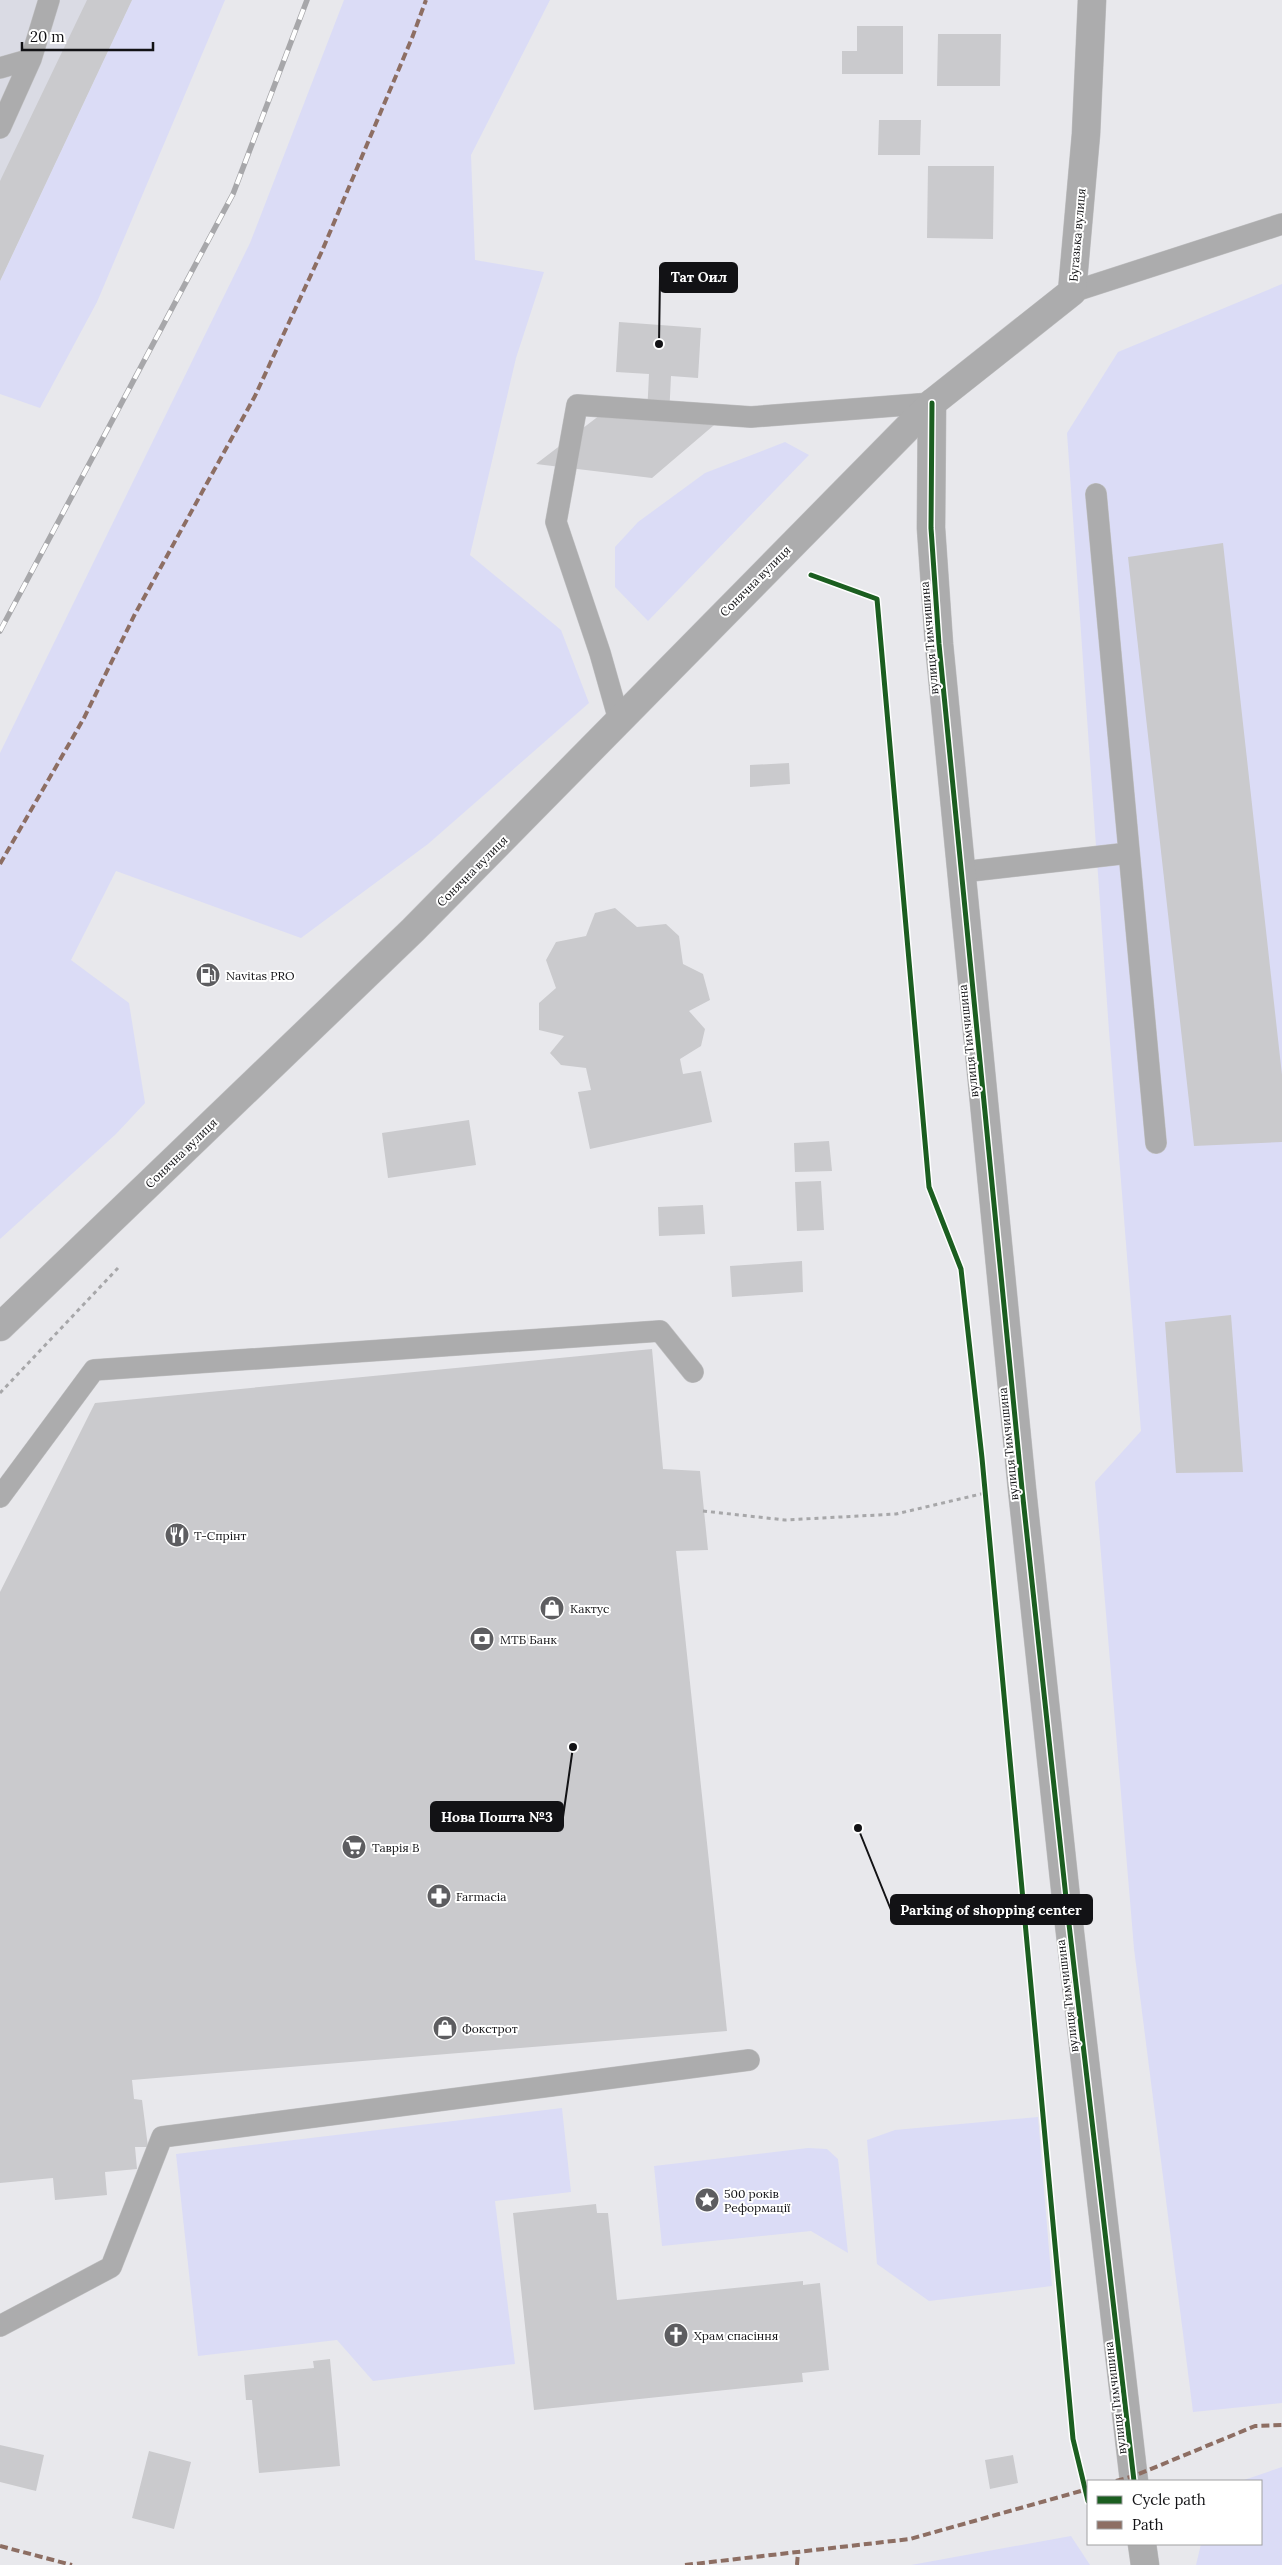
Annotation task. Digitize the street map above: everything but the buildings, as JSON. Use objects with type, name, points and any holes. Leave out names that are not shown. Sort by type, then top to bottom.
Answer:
[{"type":"street","name":"Бугазька вулиця","points":[[932,403],[1072,292],[1086,134],[1092,0]]},
{"type":"street","name":"Сонячна вулиця","points":[[0,1327],[412,930],[932,403]]},
{"type":"street","name":"вулиця Тимчишина","points":[[932,403],[931,528],[939,644],[1022,1489],[1066,1897],[1134,2480]]},
{"type":"street","points":[[1142,2545],[1145,2565]]},
{"type":"lane","points":[[0,128],[31,59],[49,0]]},
{"type":"lane","points":[[0,68],[31,59]]},
{"type":"lane","points":[[1072,292],[1282,224]]},
{"type":"lane","points":[[619,720],[600,653],[556,522],[577,405],[751,417],[932,403]]},
{"type":"lane","points":[[1096,494],[1156,1143]]},
{"type":"lane","points":[[962,872],[1129,853]]},
{"type":"lane","points":[[0,1497],[94,1370],[660,1331],[693,1372]]},
{"type":"lane","points":[[0,2326],[111,2267],[162,2137],[749,2060]]},
{"type":"path","points":[[703,1511],[785,1520],[896,1514],[986,1490],[987,1503]]},
{"type":"shaded area","points":[[0,0],[132,0],[0,281]]},
{"type":"shaded area","points":[[132,0],[225,0],[97,302],[40,408],[0,394],[0,281]]},
{"type":"shaded area","points":[[344,0],[550,0],[471,155],[475,260],[544,272],[516,358],[470,555],[561,630],[589,703],[428,844],[301,938],[116,871],[71,960],[129,1003],[145,1103],[116,1134],[0,1239],[0,753],[250,243]]},
{"type":"shaded area","points":[[1282,284],[1282,2403],[1193,2412],[1134,1949],[1095,1482],[1141,1431],[1109,1031],[1067,433],[1118,352]]},
{"type":"shaded area","points":[[785,442],[809,455],[648,621],[615,587],[615,547],[638,522],[705,473]]},
{"type":"shaded area","points":[[562,2108],[571,2192],[495,2201],[515,2364],[373,2381],[337,2340],[198,2356],[176,2154]]},
{"type":"shaded area","points":[[1038,2117],[1052,2286],[929,2301],[877,2264],[867,2140],[895,2130]]},
{"type":"shaded area","points":[[808,2148],[827,2149],[838,2159],[848,2253],[811,2231],[662,2246],[654,2166]]},
{"type":"shaded area","points":[[1282,2467],[1282,2565],[1196,2565],[1201,2545],[1262,2545],[1262,2480],[1244,2480]]},
{"type":"shaded area","points":[[1071,2536],[1090,2565],[911,2565]]},
{"type":"railway","points":[[0,631],[233,194],[307,0]]},
{"type":"marked path","points":[[0,864],[84,718],[135,614],[255,396],[322,251],[412,38],[426,0]]},
{"type":"marked path","points":[[1120,2480],[1134,2476],[1255,2426],[1282,2425]]},
{"type":"marked path","points":[[685,2565],[910,2539],[1087,2489]]},
{"type":"marked path","points":[[0,2546],[72,2565]]},
{"type":"marked path","points":[[797,2565],[798,2552]]},
{"type":"cycle path","points":[[932,403],[931,528],[939,644],[1022,1489],[1067,1907],[1134,2480]]},
{"type":"cycle path","points":[[811,575],[877,599],[929,1187],[961,1269],[982,1458],[1073,2439],[1087,2497]]},
{"type":"place","name":"Тат Оил","points":[[659,344]]},
{"type":"place","name":"Navitas PRO","points":[[208,975]]},
{"type":"place","name":"Т-Спрінт","points":[[177,1535]]},
{"type":"place","name":"Кактус","points":[[552,1608]]},
{"type":"place","name":"МТБ Банк","points":[[482,1639]]},
{"type":"place","name":"Нова Пошта №3","points":[[573,1747]]},
{"type":"place","name":"Parking of shopping center","points":[[858,1828]]},
{"type":"place","name":"Таврія В","points":[[354,1847]]},
{"type":"place","name":"Farmacia","points":[[439,1896]]},
{"type":"place","name":"Фокстрот","points":[[445,2028]]},
{"type":"place","name":"500 років Реформації","points":[[707,2200]]},
{"type":"place","name":"Храм спасіння","points":[[676,2335]]}]
